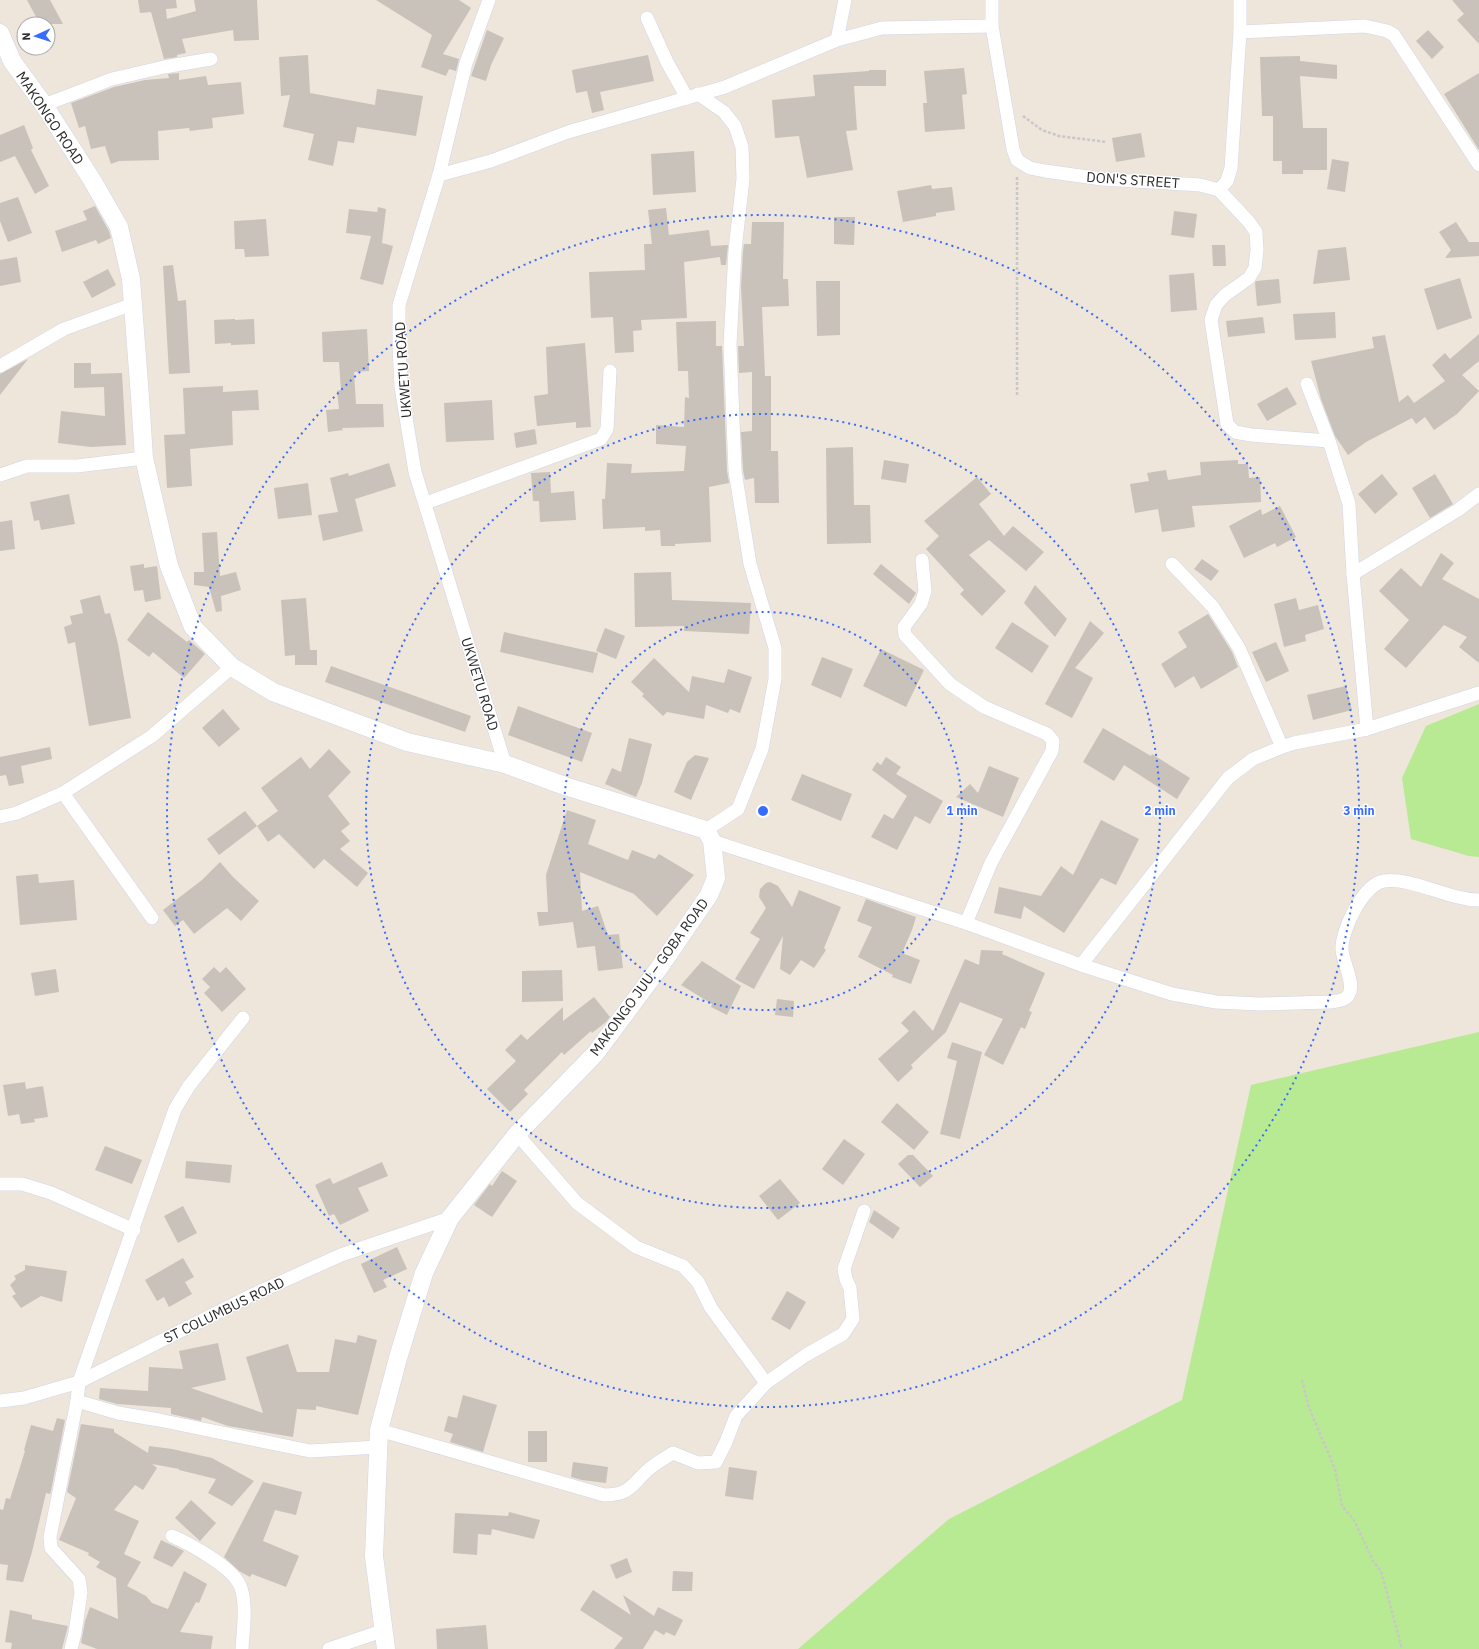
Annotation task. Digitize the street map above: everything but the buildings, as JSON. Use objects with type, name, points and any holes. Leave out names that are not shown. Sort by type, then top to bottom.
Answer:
[{"type":"street","name":"UKWETU ROAD","points":[[489,0],[466,63],[439,175],[399,305],[399,347],[401,388],[415,472],[426,503],[505,764]]},
{"type":"street","points":[[837,40],[845,0]]},
{"type":"street","points":[[992,0],[992,26],[1006,99],[1013,149],[1017,160]]},
{"type":"street","points":[[1240,0],[1240,32],[1231,168],[1227,181],[1219,190],[1256,232],[1257,250],[1255,268],[1249,278],[1225,295],[1216,305],[1211,320],[1227,424],[1235,432],[1251,435],[1329,441]]},
{"type":"street","points":[[647,18],[667,62],[693,96],[724,112],[735,126],[742,147],[743,179],[735,250],[730,345],[735,471],[750,564],[775,648],[775,679],[762,749],[738,809],[709,836],[966,923],[1081,966],[1172,994],[1216,1002],[1260,1004],[1330,1002],[1347,997],[1350,991],[1349,980],[1342,953],[1344,937],[1352,914],[1371,887],[1382,881],[1399,880],[1460,898],[1479,900]]},
{"type":"street","points":[[439,175],[490,161],[568,132],[725,86],[837,40],[882,28],[992,26]]},
{"type":"street","points":[[1240,32],[1365,26],[1387,31],[1394,35],[1479,165]]},
{"type":"street","name":"MAKONGO ROAD","points":[[0,33],[12,61],[44,105],[120,227],[131,278],[144,458],[169,566],[193,627],[232,667],[273,692],[407,742],[505,764],[709,836]]},
{"type":"street","points":[[44,105],[112,79],[211,58]]},
{"type":"street","name":"DON'S STREET","points":[[1017,160],[1030,168],[1046,171],[1102,179],[1200,184],[1219,190]]},
{"type":"street","points":[[0,366],[64,329],[133,304]]},
{"type":"street","points":[[426,503],[600,439],[607,429],[610,371]]},
{"type":"street","points":[[1307,384],[1329,441],[1350,504],[1353,574],[1367,729]]},
{"type":"street","points":[[0,475],[27,466],[77,466],[144,458]]},
{"type":"street","points":[[1353,574],[1458,510],[1479,494]]},
{"type":"street","points":[[922,560],[925,591],[921,604],[904,627],[904,635],[950,684],[984,707],[1047,734],[1053,741],[1052,751],[991,863],[966,923]]},
{"type":"street","points":[[1172,564],[1213,608],[1238,648],[1282,746]]},
{"type":"street","points":[[0,817],[17,813],[63,793],[152,736],[232,667]]},
{"type":"street","points":[[1081,966],[1228,778],[1252,758],[1282,746],[1367,729],[1479,694]]},
{"type":"street","points":[[63,793],[152,918]]},
{"type":"street","name":"MAKONGO JUU – GOBA ROAD","points":[[386,1649],[385,1630],[374,1556],[378,1438],[398,1358],[424,1273],[450,1218],[517,1134],[595,1054],[659,968],[709,895],[716,878],[709,836]]},
{"type":"street","points":[[70,1649],[75,1633],[81,1592],[79,1579],[51,1548],[50,1537],[77,1401],[79,1382],[134,1230],[175,1109],[189,1086],[243,1018]]},
{"type":"street","points":[[517,1134],[577,1203],[636,1247],[683,1266],[698,1282],[711,1308],[766,1383]]},
{"type":"street","points":[[0,1184],[22,1184],[51,1193],[134,1230]]},
{"type":"street","points":[[77,1401],[118,1413],[167,1421],[310,1451],[378,1438],[604,1495],[618,1495],[630,1488],[650,1468],[673,1453],[698,1463],[716,1462],[736,1416],[766,1383],[806,1355],[843,1334],[853,1319],[850,1288],[844,1269],[864,1211]]},
{"type":"street","name":"ST COLUMBUS ROAD","points":[[0,1401],[24,1398],[79,1382],[285,1280],[341,1256],[450,1218]]},
{"type":"street","points":[[172,1536],[187,1543],[218,1563],[238,1579],[242,1589],[244,1605],[242,1649]]},
{"type":"street","points":[[330,1649],[385,1630]]},
{"type":"path","points":[[1006,99],[1023,117],[1042,130],[1058,136],[1106,142]]},
{"type":"path","points":[[1017,160],[1017,396]]},
{"type":"path","points":[[1302,1380],[1309,1408],[1335,1469],[1342,1506],[1354,1520],[1373,1561],[1381,1571],[1402,1649]]},
{"type":"green space","points":[[1479,704],[1479,857],[1469,856],[1411,839],[1402,778],[1426,726]]},
{"type":"green space","points":[[1479,1032],[1479,1649],[798,1649],[949,1519],[1182,1400],[1251,1085]]}]
